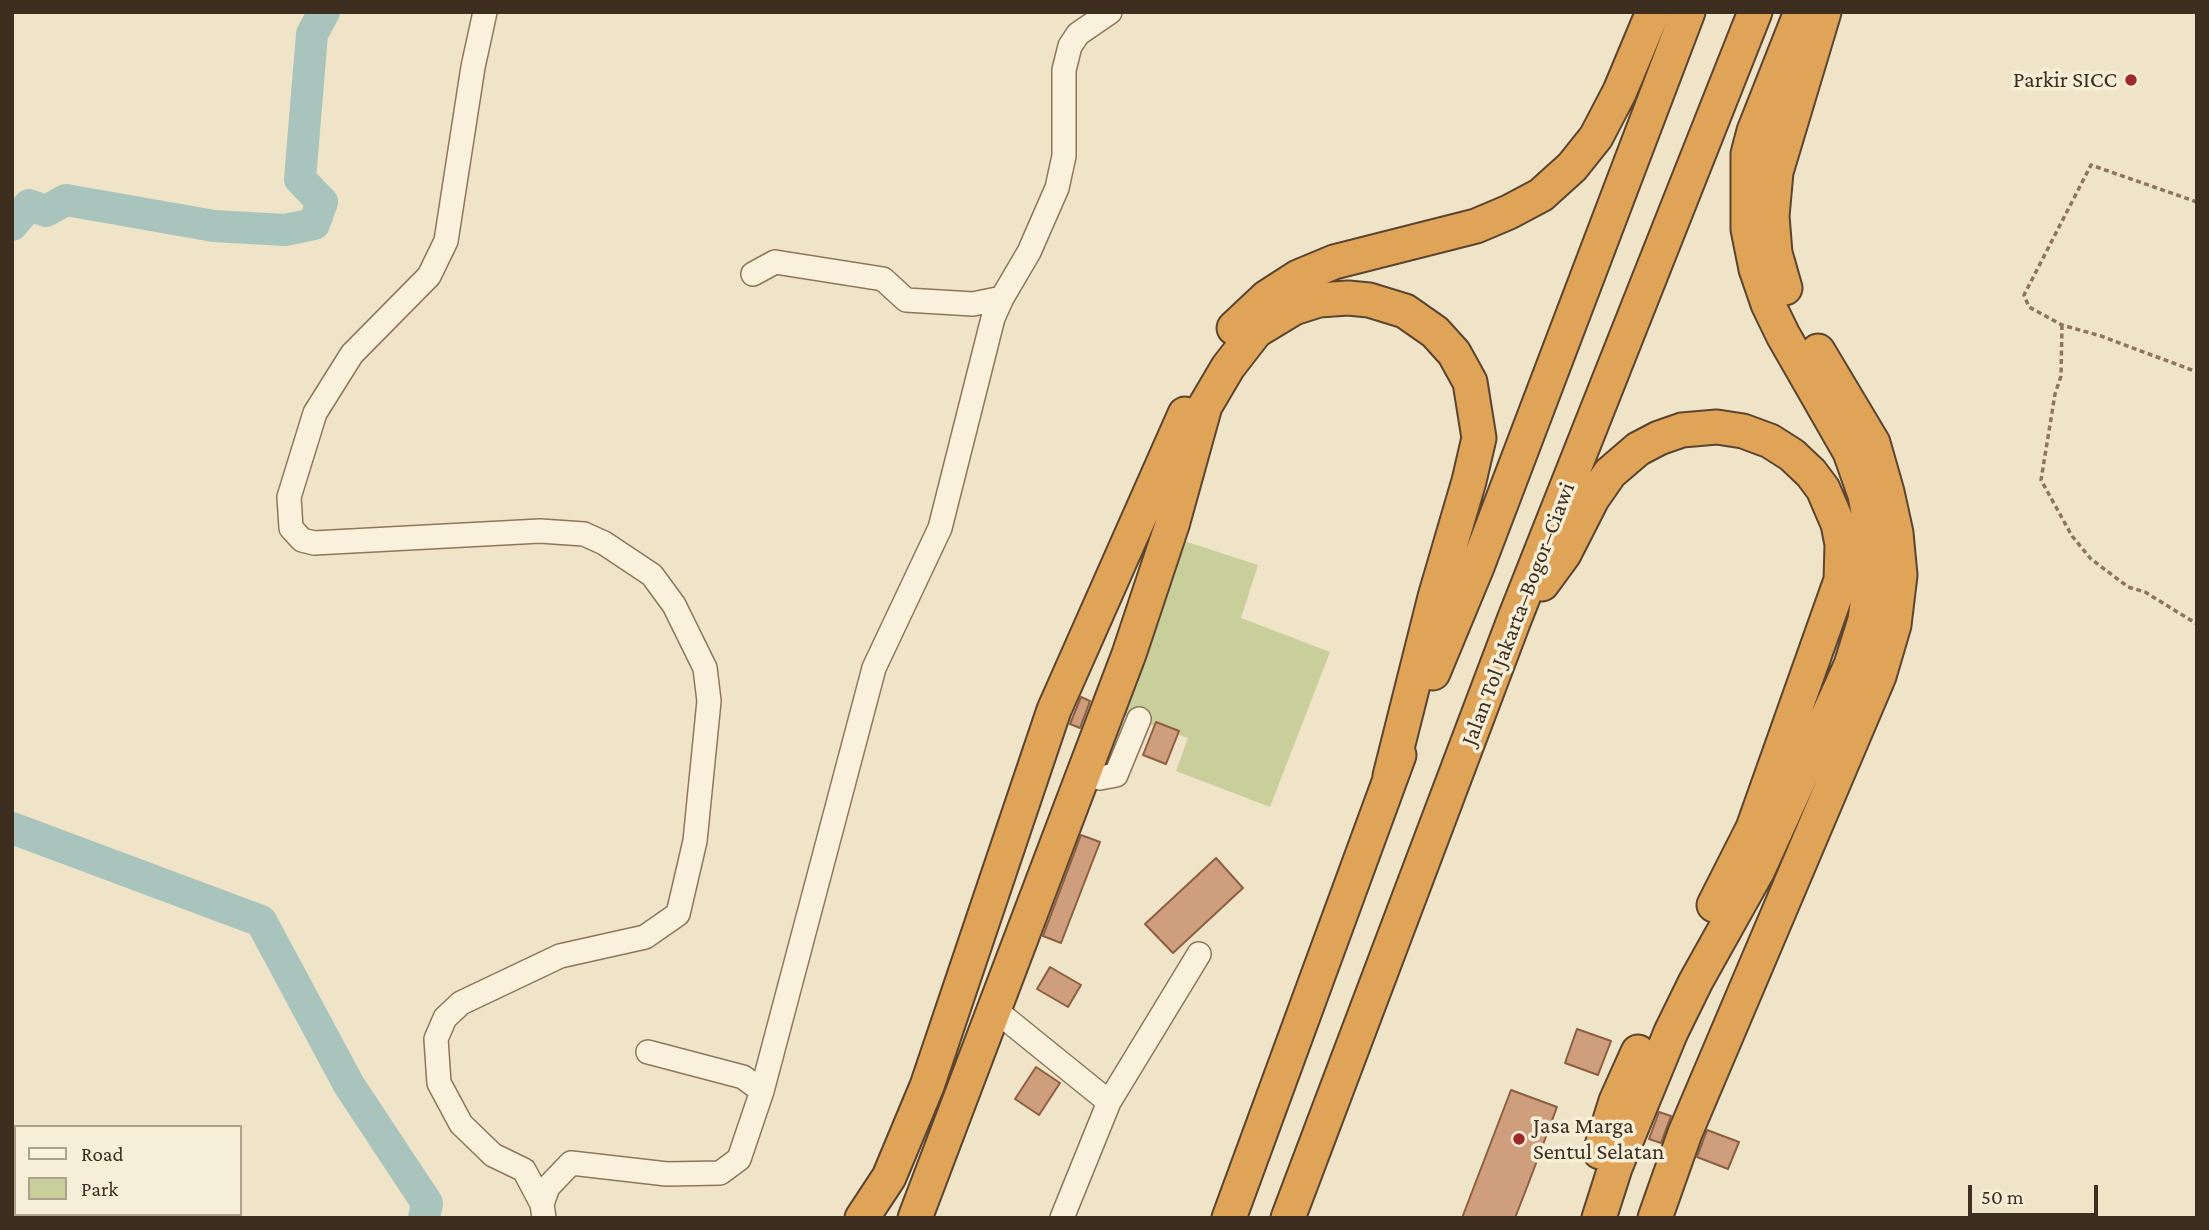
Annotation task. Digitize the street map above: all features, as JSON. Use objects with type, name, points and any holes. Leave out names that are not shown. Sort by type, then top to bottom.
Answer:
[{"type":"highway","points":[[883,1218],[1054,710],[1199,383],[1221,344],[1241,319],[1298,276],[1334,262],[1476,226],[1541,195],[1572,167],[1596,137],[1620,91],[1653,12]]},
{"type":"highway","points":[[1229,1218],[1390,776],[1477,567],[1688,12]]},
{"type":"highway","name":"Jalan Tol Jakarta–Bogor–Ciawi","points":[[1288,1218],[1514,620],[1755,12]]},
{"type":"highway","points":[[1599,1218],[1645,1090],[1696,981],[1758,870],[1851,665],[1864,620],[1871,574],[1872,535],[1865,495],[1850,452],[1768,304],[1756,269],[1748,229],[1748,153],[1754,131],[1801,12]]},
{"type":"highway","points":[[1655,1218],[1685,1133],[1879,676],[1894,625],[1900,575],[1896,533],[1873,443],[1803,327],[1785,289],[1775,253],[1772,216],[1776,172],[1824,12]]},
{"type":"highway","points":[[915,1218],[1129,654],[1165,547],[1205,406],[1228,367],[1256,331],[1294,308],[1319,300],[1369,300],[1405,311],[1435,332],[1454,353],[1470,383],[1479,438],[1390,776]]},
{"type":"highway","points":[[1514,620],[1564,554],[1592,499],[1610,473],[1637,449],[1682,430],[1717,427],[1743,431],[1770,441],[1811,473],[1827,498],[1838,524],[1842,544],[1841,580],[1753,828],[1657,1012],[1616,1101],[1580,1218]]},
{"type":"highway","points":[[862,1218],[889,1177],[927,1086]]},
{"type":"highway","points":[[182,1216],[200,1218]]},
{"type":"street","points":[[485,12],[473,67],[446,240],[429,276],[352,354],[315,413],[289,497],[291,528],[302,540],[314,542],[540,531],[584,534],[604,543],[652,575],[674,604],[705,668],[709,701],[695,841],[678,914],[645,937],[560,956],[461,1003],[445,1018],[436,1039],[439,1083],[461,1124],[493,1155],[524,1170],[543,1211]]},
{"type":"street","points":[[543,1211],[548,1187],[571,1163],[667,1174],[720,1173],[739,1159],[762,1091],[874,668],[940,528],[993,318],[1029,252],[1057,188],[1064,156],[1064,70],[1070,46],[1078,34],[1110,12]]},
{"type":"street","points":[[753,274],[775,262],[883,279],[906,300],[973,304],[1002,298]]},
{"type":"street","points":[[1084,773],[1100,778],[1116,775],[1139,719]]},
{"type":"street","points":[[1062,1218],[1108,1102],[1199,954]]},
{"type":"street","points":[[995,1009],[1108,1102]]},
{"type":"street","points":[[648,1052],[743,1077],[762,1091]]},
{"type":"path","points":[[2197,202],[2091,165],[2024,295],[2029,307],[2062,325],[2101,336],[2197,372]]},
{"type":"path","points":[[2062,325],[2061,376],[2054,394],[2041,480],[2072,536],[2091,559],[2128,587],[2145,592],[2197,624]]},
{"type":"green space","points":[[1169,536],[1258,565],[1241,618],[1330,652],[1270,807],[1176,771],[1188,738],[1109,710]]},
{"type":"building","points":[[1081,697],[1090,701],[1080,728],[1070,724]]},
{"type":"building","points":[[1156,722],[1179,731],[1166,764],[1143,755]]},
{"type":"building","points":[[1081,835],[1100,842],[1061,943],[1043,936]]},
{"type":"building","points":[[1216,858],[1243,888],[1173,953],[1145,924]]},
{"type":"building","points":[[1050,967],[1081,985],[1068,1007],[1037,989]]},
{"type":"building","points":[[1577,1029],[1611,1041],[1598,1075],[1565,1063]]},
{"type":"building","points":[[1036,1067],[1060,1083],[1039,1115],[1015,1099]]},
{"type":"building","points":[[1511,1090],[1557,1107],[1529,1182],[1515,1218],[1462,1218]]},
{"type":"building","points":[[1659,1112],[1671,1116],[1661,1143],[1649,1139]]},
{"type":"building","points":[[1707,1130],[1739,1142],[1728,1169],[1697,1157]]},
{"type":"waterway","points":[[12,225],[29,205],[46,211],[66,200],[214,226],[285,230],[314,224],[322,202],[300,179],[312,34],[324,12]]},
{"type":"waterway","points":[[12,828],[261,921],[349,1085],[427,1203],[424,1218]]},
{"type":"place","name":"Parkir SICC","points":[[2131,80]]},
{"type":"place","name":"Jasa Marga Sentul Selatan","points":[[1519,1139]]}]
